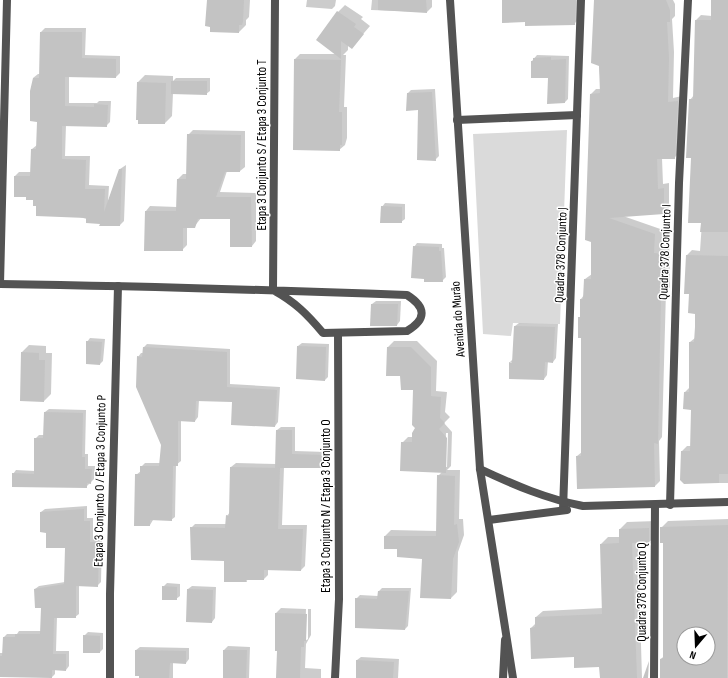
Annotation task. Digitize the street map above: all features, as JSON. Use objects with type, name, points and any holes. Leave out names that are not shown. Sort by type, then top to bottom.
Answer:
[{"type":"street","points":[[7,0],[0,284],[273,290],[407,295],[418,301],[422,313],[418,324],[407,331],[323,333],[306,312],[293,301],[273,290]]},
{"type":"street","name":"Etapa 3 Conjunto S / Etapa 3 Conjunto T","points":[[273,290],[276,0]]},
{"type":"street","name":"Avenida do Murão","points":[[450,0],[480,469],[506,636]]},
{"type":"street","name":"Quadra 378 Conjunto J","points":[[564,506],[581,0]]},
{"type":"street","name":"Quadra 378 Conjunto I","points":[[670,505],[679,184],[688,0]]},
{"type":"street","points":[[457,120],[577,115]]},
{"type":"street","name":"Etapa 3 Conjunto O / Etapa 3 Conjunto P","points":[[110,678],[110,594],[118,286]]},
{"type":"street","name":"Etapa 3 Conjunto N / Etapa 3 Conjunto O","points":[[335,678],[339,599],[338,333]]},
{"type":"street","points":[[480,469],[564,506]]},
{"type":"street","points":[[489,520],[564,506],[670,505],[728,502]]},
{"type":"street","name":"Quadra 378 Conjunto Q","points":[[654,678],[655,505]]},
{"type":"street","points":[[503,678],[506,636]]},
{"type":"street","points":[[506,636],[513,678]]},
{"type":"shaded area","points":[[567,130],[560,324],[513,323],[511,336],[483,334],[473,134]]},
{"type":"building","points":[[207,0],[244,0],[243,22],[242,25],[239,25],[239,33],[210,32],[210,27],[205,26]]},
{"type":"building","points":[[378,0],[426,0],[427,13],[378,10]]},
{"type":"building","points":[[502,0],[576,0],[575,25],[525,26],[525,22],[502,23]]},
{"type":"building","points":[[594,0],[666,0],[670,10],[670,22],[667,22],[669,58],[668,102],[678,101],[675,159],[657,159],[658,189],[664,188],[664,214],[609,218],[655,234],[654,253],[665,254],[665,293],[662,293],[661,296],[658,444],[654,443],[655,487],[577,489],[576,456],[581,456],[581,338],[578,338],[578,317],[580,317],[580,299],[583,299],[584,279],[591,279],[591,242],[585,240],[590,94],[600,93],[599,66],[591,63]]},
{"type":"building","points":[[711,0],[728,0],[728,232],[700,232],[701,223],[688,223],[691,158],[686,158],[689,99],[693,99],[695,20],[711,20]]},
{"type":"building","points":[[337,11],[356,24],[354,27],[364,34],[352,49],[341,41],[341,59],[316,40]]},
{"type":"building","points":[[40,32],[82,32],[82,58],[116,59],[116,78],[65,77],[65,106],[94,107],[94,104],[108,105],[107,127],[62,126],[62,159],[86,160],[85,189],[105,189],[104,212],[119,169],[122,169],[120,226],[99,226],[100,224],[86,223],[86,218],[36,216],[36,206],[33,206],[33,200],[26,200],[26,197],[14,197],[14,176],[30,176],[31,149],[36,149],[37,122],[30,121],[30,91],[33,78],[39,78]]},
{"type":"building","points":[[551,57],[551,60],[566,59],[565,103],[547,104],[548,78],[531,78],[531,61],[533,61],[533,58]]},
{"type":"building","points":[[294,59],[341,60],[339,112],[342,112],[342,145],[340,145],[340,151],[293,150]]},
{"type":"building","points":[[171,81],[207,81],[207,95],[171,94]]},
{"type":"building","points":[[137,82],[166,83],[165,124],[138,124],[138,120],[136,120]]},
{"type":"building","points":[[432,92],[436,161],[417,160],[418,110],[406,111],[407,93]]},
{"type":"building","points":[[187,134],[241,135],[240,172],[225,172],[216,197],[251,197],[252,247],[230,247],[230,219],[198,219],[195,228],[183,228],[183,251],[144,251],[145,211],[176,211],[177,179],[186,179]]},
{"type":"building","points":[[381,206],[402,207],[402,223],[380,223]]},
{"type":"building","points":[[413,246],[439,247],[439,251],[441,251],[443,282],[424,282],[424,279],[411,278]]},
{"type":"building","points":[[686,255],[728,256],[728,474],[719,474],[719,483],[684,484],[680,480],[681,451],[690,451],[691,410],[683,409],[684,392],[689,392],[689,342],[694,342],[695,327],[695,314],[688,313],[689,294],[684,294]]},
{"type":"building","points":[[371,304],[398,304],[397,326],[370,326]]},
{"type":"building","points":[[514,326],[555,327],[553,363],[545,362],[544,380],[509,379],[509,362],[512,363]]},
{"type":"building","points":[[86,341],[102,342],[100,365],[86,364]]},
{"type":"building","points":[[297,346],[326,347],[325,381],[296,379]]},
{"type":"building","points":[[143,347],[227,352],[227,387],[277,390],[275,427],[231,425],[232,402],[196,401],[195,422],[178,421],[178,466],[173,466],[172,521],[150,520],[150,526],[134,526],[135,474],[140,474],[140,466],[159,466],[161,445],[136,387],[137,356],[142,357]]},
{"type":"building","points":[[387,347],[411,347],[431,367],[431,396],[441,397],[440,418],[445,423],[439,429],[447,438],[446,473],[400,471],[401,442],[412,442],[412,433],[415,428],[412,425],[413,390],[401,390],[400,376],[386,376]]},
{"type":"building","points":[[21,352],[39,353],[39,360],[45,360],[44,402],[20,401]]},
{"type":"building","points":[[44,412],[83,413],[82,457],[85,457],[85,469],[92,469],[91,484],[87,483],[87,488],[12,487],[12,473],[34,474],[34,438],[43,438]]},
{"type":"building","points":[[276,430],[292,430],[292,454],[324,455],[324,468],[275,468]]},
{"type":"building","points":[[230,467],[280,468],[278,529],[303,529],[301,571],[264,570],[264,580],[224,582],[224,561],[191,560],[190,527],[225,528],[226,515],[229,516]]},
{"type":"building","points":[[437,475],[455,476],[454,525],[457,524],[459,542],[453,559],[451,599],[420,598],[422,559],[397,557],[397,549],[384,549],[384,536],[436,536]]},
{"type":"building","points":[[84,509],[84,521],[90,521],[90,542],[99,542],[98,587],[76,586],[76,618],[54,618],[53,654],[66,654],[66,671],[52,670],[52,678],[0,677],[0,656],[2,656],[3,637],[15,637],[15,634],[40,634],[41,608],[35,608],[34,589],[64,584],[65,548],[46,548],[46,533],[40,532],[40,512]]},
{"type":"building","points":[[728,525],[727,678],[660,678],[660,659],[663,658],[663,543],[660,543],[660,527]]},
{"type":"building","points":[[649,528],[649,543],[632,543],[637,678],[600,678],[599,667],[574,668],[574,657],[531,659],[530,628],[535,627],[535,617],[602,614],[600,544],[619,543],[619,529]]},
{"type":"building","points":[[162,586],[177,587],[177,600],[162,600]]},
{"type":"building","points":[[187,589],[213,590],[212,623],[186,622]]},
{"type":"building","points":[[378,591],[409,591],[405,630],[355,628],[355,598],[377,599]]},
{"type":"building","points":[[275,613],[307,614],[306,641],[304,641],[304,647],[301,647],[300,678],[276,678],[277,651],[275,651]]},
{"type":"building","points":[[83,635],[100,636],[100,653],[83,653]]},
{"type":"building","points":[[135,650],[186,651],[186,664],[170,663],[169,678],[139,678],[139,676],[135,676]]},
{"type":"building","points":[[223,650],[247,650],[246,678],[223,678]]},
{"type":"building","points":[[356,660],[394,662],[393,678],[356,678]]},
{"type":"building","points":[[649,661],[648,678],[643,678]]}]
